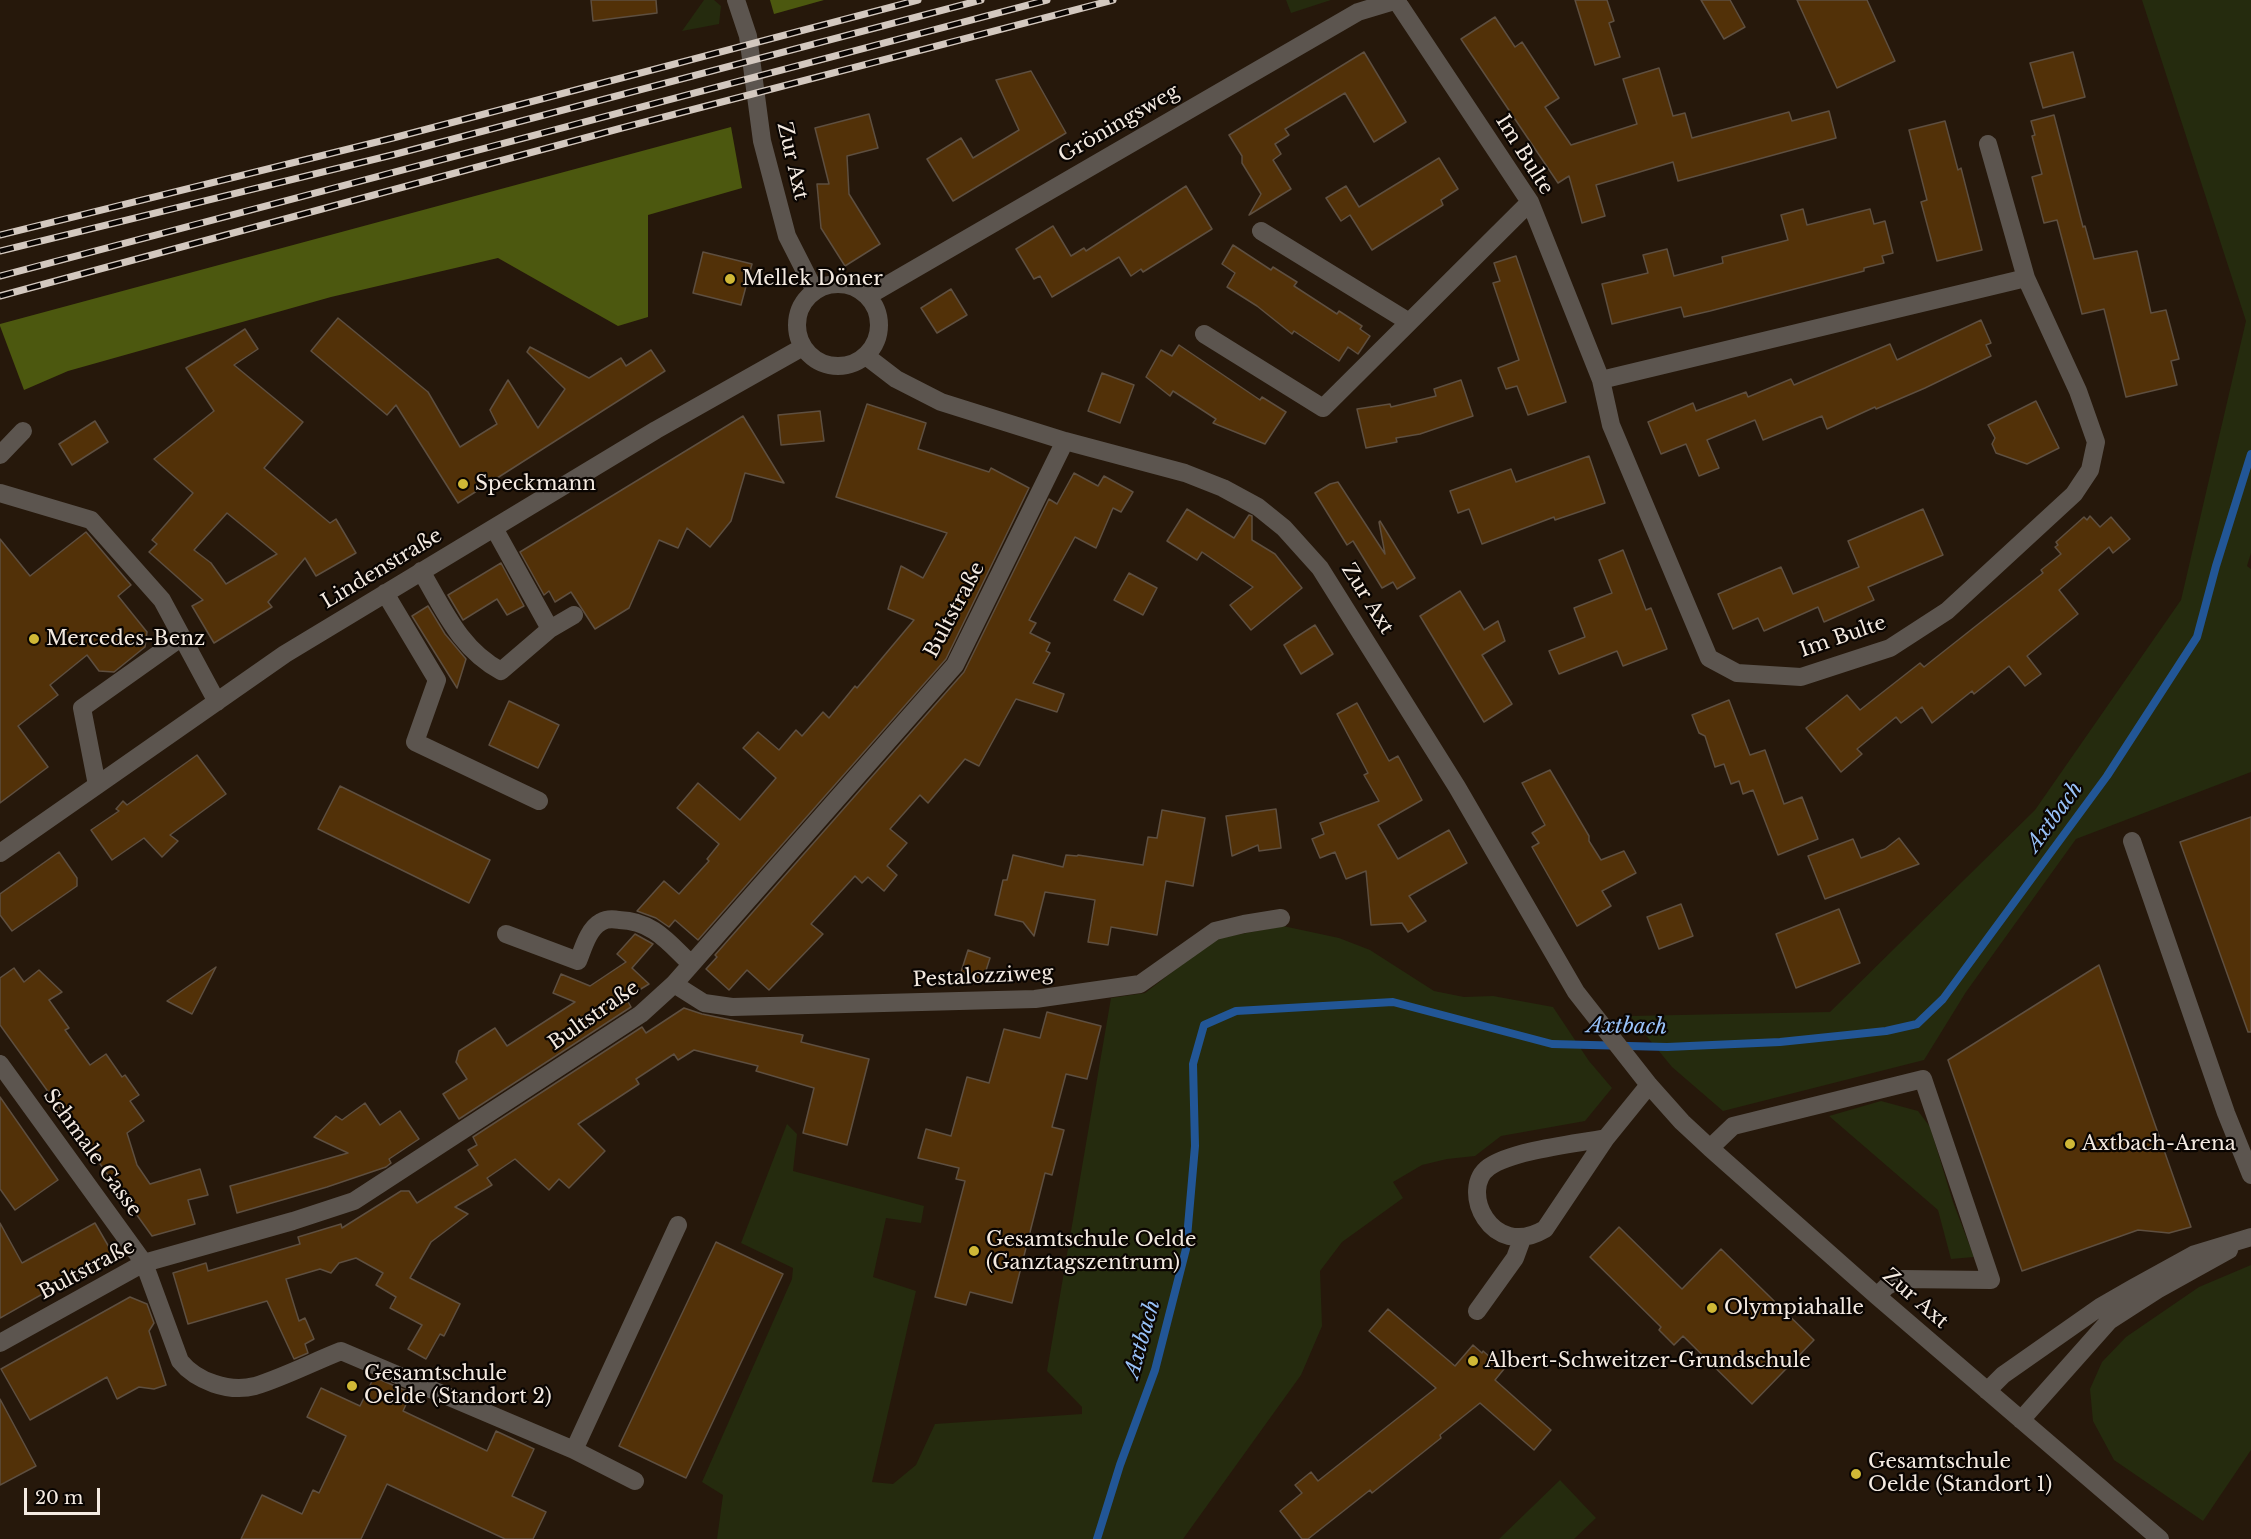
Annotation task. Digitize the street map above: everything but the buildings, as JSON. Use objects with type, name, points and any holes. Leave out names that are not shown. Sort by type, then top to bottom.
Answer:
[{"type":"street","name":"Zur Axt","points":[[736,0],[748,36]]},
{"type":"street","name":"Zur Axt","points":[[749,0],[748,36],[762,141],[787,236],[815,291]]},
{"type":"street","name":"Im Bulte","points":[[1397,0],[1530,202],[1601,380],[1611,425],[1709,658],[1737,673],[1801,676],[1890,648],[1947,611],[2074,494],[2090,470],[2096,442],[2078,391],[2026,278],[1988,144]]},
{"type":"street","name":"Gröningsweg","points":[[868,296],[1358,12],[1397,0]]},
{"type":"street","points":[[1204,334],[1323,408],[1530,202]]},
{"type":"street","points":[[1261,231],[1409,322]]},
{"type":"street","points":[[1601,380],[2026,278]]},
{"type":"street","points":[[833,284],[851,285],[868,296],[879,315],[878,337],[866,356],[854,363],[840,366],[826,364],[813,358],[804,347],[798,333],[798,317],[804,302],[815,291],[833,284]]},
{"type":"street","name":"Lindenstraße","points":[[0,853],[285,654],[656,430],[804,347]]},
{"type":"street","name":"Zur Axt","points":[[866,356],[896,380],[941,402],[1065,441],[1185,473],[1223,488],[1258,507],[1284,528],[1320,567],[1457,787],[1576,992],[1648,1085],[1710,1148],[1877,1296],[2160,1539]]},
{"type":"street","points":[[0,455],[23,431]]},
{"type":"street","name":"Bultstraße","points":[[0,1343],[144,1263],[293,1221],[354,1200],[641,1014],[692,964],[955,665],[1065,441]]},
{"type":"street","points":[[0,493],[91,520],[162,600],[217,702]]},
{"type":"street","points":[[494,528],[549,629]]},
{"type":"street","points":[[421,571],[465,644],[485,662],[501,671],[549,629],[574,615]]},
{"type":"street","points":[[385,593],[437,680],[415,742],[539,801]]},
{"type":"street","points":[[97,786],[82,708],[182,637]]},
{"type":"street","points":[[2132,841],[2226,1113],[2251,1175]]},
{"type":"street","name":"Pestalozziweg","points":[[674,984],[704,1003],[732,1007],[1035,999],[1140,984],[1215,931],[1281,918]]},
{"type":"street","points":[[506,934],[578,961],[590,933],[601,922],[612,919],[634,920],[653,928],[692,964]]},
{"type":"street","name":"Schmale Gasse","points":[[0,1064],[144,1263],[180,1361],[189,1372],[225,1388],[253,1386],[341,1351],[574,1450],[634,1481]]},
{"type":"street","points":[[1710,1148],[1733,1126],[1923,1079],[1991,1280],[1900,1279],[1887,1286],[1877,1296]]},
{"type":"street","points":[[1606,1138],[1506,1158],[1486,1169],[1478,1185],[1478,1201],[1483,1218],[1494,1230],[1522,1239],[1545,1229],[1606,1138],[1648,1085]]},
{"type":"street","points":[[574,1450],[678,1225]]},
{"type":"street","points":[[1987,1391],[2003,1375],[2100,1307],[2195,1254],[2249,1237]]},
{"type":"street","points":[[2021,1420],[2109,1321],[2157,1290],[2207,1264],[2249,1237]]},
{"type":"street","points":[[1477,1311],[1515,1258],[1522,1239]]},
{"type":"green space","points":[[704,0],[714,0],[721,6],[719,24],[682,31]]},
{"type":"green space","points":[[770,0],[824,0],[774,14]]},
{"type":"green space","points":[[1286,0],[1331,0],[1291,13]]},
{"type":"green space","points":[[2142,0],[2251,0],[2251,553],[2247,566],[2251,569],[2251,772],[2076,839],[1966,992],[1924,1060],[1723,1111],[1672,1067],[1630,1016],[1830,1012],[2035,810],[2181,600],[2246,321]]},
{"type":"green space","points":[[731,127],[742,188],[648,215],[648,317],[618,326],[498,258],[331,297],[68,371],[24,390],[0,326],[0,324]]},
{"type":"green space","points":[[1283,926],[1339,938],[1370,950],[1434,991],[1464,997],[1493,996],[1553,1007],[1589,1061],[1612,1088],[1585,1121],[1501,1136],[1475,1156],[1422,1165],[1393,1182],[1403,1198],[1342,1242],[1320,1271],[1322,1326],[1301,1375],[1183,1539],[717,1539],[723,1495],[702,1482],[792,1279],[793,1268],[741,1243],[787,1124],[797,1134],[793,1171],[924,1206],[921,1223],[886,1218],[873,1277],[916,1291],[872,1482],[893,1484],[916,1465],[935,1424],[1082,1414],[1082,1407],[1047,1371],[1111,998],[1145,993],[1215,939]]},
{"type":"green space","points":[[1881,1101],[1918,1111],[1930,1127],[1953,1202],[1974,1257],[1951,1259],[1938,1210],[1829,1116]]},
{"type":"green space","points":[[2251,1265],[2251,1450],[2203,1521],[2114,1460],[2093,1421],[2090,1389],[2102,1362],[2126,1337],[2199,1287]]},
{"type":"green space","points":[[1560,1480],[1596,1518],[1574,1539],[1499,1539]]},
{"type":"waterway","name":"Axtbach","points":[[1097,1539],[1120,1465],[1155,1370],[1186,1249],[1195,1146],[1193,1064],[1204,1025],[1236,1011],[1393,1002],[1552,1044],[1667,1047],[1780,1042],[1886,1031],[1917,1024],[1943,999],[2107,776],[2197,637],[2216,566],[2251,454]]},
{"type":"railway","points":[[0,235],[393,138],[918,0]]},
{"type":"railway","points":[[0,251],[396,154],[981,0]]},
{"type":"railway","points":[[0,276],[1047,0]]},
{"type":"railway","points":[[0,296],[618,129],[1113,0]]},
{"type":"place","name":"Mellek Döner","points":[[730,279]]},
{"type":"place","name":"Speckmann","points":[[463,484]]},
{"type":"place","name":"Mercedes-Benz","points":[[34,639]]},
{"type":"place","name":"Axtbach-Arena","points":[[2070,1144]]},
{"type":"place","name":"Gesamtschule Oelde (Ganztagszentrum)","points":[[974,1251]]},
{"type":"place","name":"Olympiahalle","points":[[1712,1308]]},
{"type":"place","name":"Albert-Schweitzer-Grundschule","points":[[1473,1361]]},
{"type":"place","name":"Gesamtschule Oelde (Standort 2)","points":[[352,1386]]},
{"type":"place","name":"Gesamtschule Oelde (Standort 1)","points":[[1856,1474]]}]
